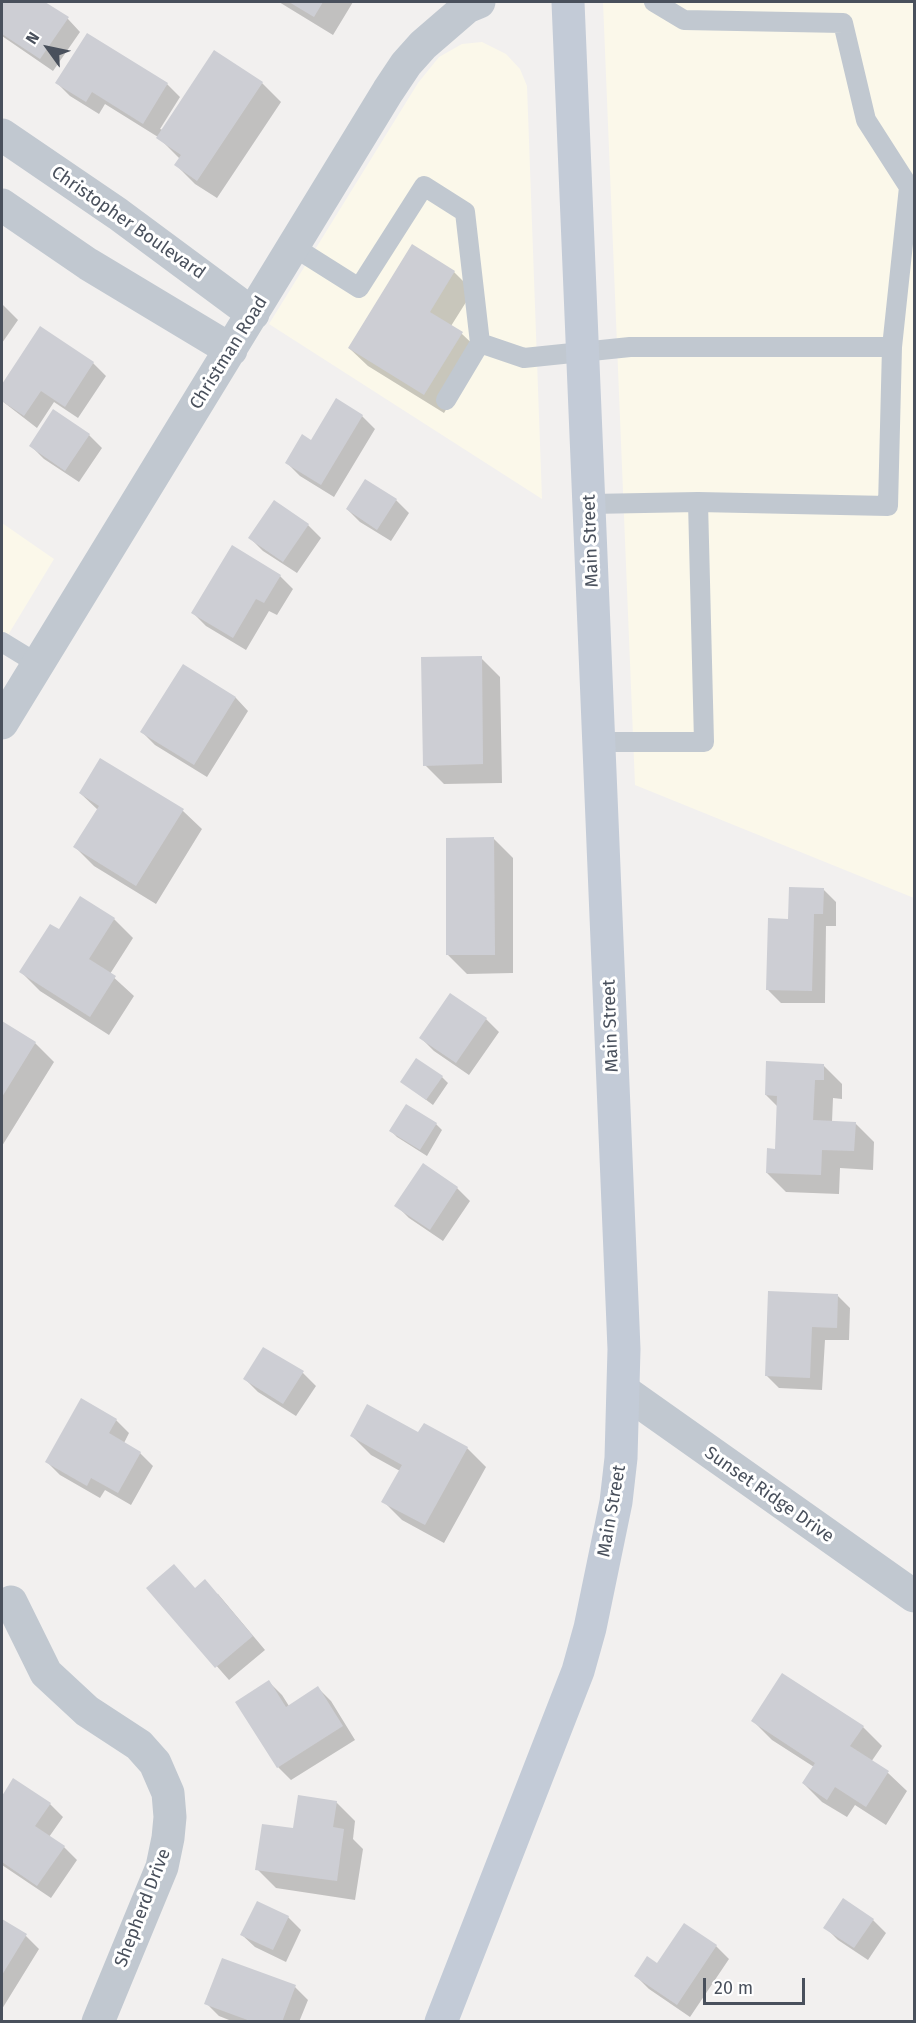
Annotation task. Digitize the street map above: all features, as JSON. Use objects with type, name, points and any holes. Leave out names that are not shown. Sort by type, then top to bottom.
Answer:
[{"type":"main road","name":"Main Street","points":[[441,2022],[578,1671],[590,1628],[616,1502],[621,1458],[624,1349],[568,2]]},
{"type":"street","name":"Christman Road","points":[[2,723],[406,64],[423,45],[467,7],[479,2]]},
{"type":"street","name":"Christopher Boulevard","points":[[2,135],[118,214],[253,314]]},
{"type":"street","points":[[2,205],[88,264],[231,350]]},
{"type":"street","name":"Sunset Ridge Drive","points":[[624,1391],[785,1507],[915,1596]]},
{"type":"street","name":"Shepherd Drive","points":[[11,1602],[46,1673],[87,1711],[138,1745],[155,1763],[168,1793],[170,1817],[162,1868],[98,2022]]},
{"type":"lane","points":[[590,504],[698,502],[888,506],[892,347],[909,187],[866,120],[843,22],[684,20],[654,2]]},
{"type":"lane","points":[[294,247],[358,288],[424,186],[465,212],[480,343],[446,400]]},
{"type":"lane","points":[[480,343],[524,358],[630,347],[892,347]]},
{"type":"lane","points":[[600,742],[704,742],[698,502]]},
{"type":"lane","points":[[2,642],[38,664]]},
{"type":"shaded area","points":[[603,2],[914,2],[914,898],[635,785]]},
{"type":"shaded area","points":[[482,42],[506,54],[520,69],[527,86],[542,499],[269,324],[418,83],[439,57],[462,44]]},
{"type":"shaded area","points":[[2,523],[54,559],[2,645]]},
{"type":"building","points":[[2,2],[45,2],[69,17],[40,59],[2,34]]},
{"type":"building","points":[[289,2],[323,2],[314,17]]},
{"type":"building","points":[[87,33],[168,83],[143,124],[92,92],[86,102],[55,83]]},
{"type":"building","points":[[214,50],[263,82],[197,181],[174,165],[181,155],[156,138]]},
{"type":"building","points":[[412,244],[455,271],[430,312],[463,332],[424,395],[348,348]]},
{"type":"building","points":[[40,326],[94,362],[65,407],[41,391],[24,416],[2,401],[2,384]]},
{"type":"building","points":[[336,398],[363,415],[321,485],[285,463],[302,434],[311,440]]},
{"type":"building","points":[[53,409],[90,434],[65,471],[29,446]]},
{"type":"building","points":[[365,479],[397,499],[377,530],[346,509]]},
{"type":"building","points":[[274,500],[309,524],[283,562],[248,538]]},
{"type":"building","points":[[232,545],[281,575],[264,603],[256,599],[233,638],[191,613]]},
{"type":"building","points":[[482,656],[483,764],[423,766],[421,657]]},
{"type":"building","points":[[183,664],[236,697],[194,765],[140,732]]},
{"type":"building","points":[[100,758],[184,809],[136,886],[73,847],[99,806],[79,793]]},
{"type":"building","points":[[494,837],[495,955],[446,955],[446,838]]},
{"type":"building","points":[[789,887],[824,888],[823,914],[814,914],[812,991],[766,990],[768,918],[788,919]]},
{"type":"building","points":[[80,896],[115,918],[89,959],[116,976],[90,1017],[19,972],[50,924],[59,929]]},
{"type":"building","points":[[450,993],[487,1018],[456,1063],[419,1038]]},
{"type":"building","points":[[2,1021],[36,1042],[2,1097]]},
{"type":"building","points":[[416,1058],[443,1076],[426,1100],[400,1082]]},
{"type":"building","points":[[766,1061],[824,1064],[824,1080],[815,1080],[813,1120],[856,1122],[854,1151],[822,1150],[821,1175],[766,1173],[767,1148],[775,1149],[777,1096],[765,1095]]},
{"type":"building","points":[[406,1104],[437,1123],[420,1150],[389,1131]]},
{"type":"building","points":[[423,1163],[458,1187],[430,1230],[394,1206]]},
{"type":"building","points":[[768,1291],[838,1294],[837,1328],[812,1327],[810,1378],[765,1376]]},
{"type":"building","points":[[263,1347],[304,1371],[283,1404],[243,1379]]},
{"type":"building","points":[[81,1398],[117,1419],[109,1433],[141,1452],[118,1493],[91,1478],[87,1486],[45,1462]]},
{"type":"building","points":[[367,1404],[418,1432],[424,1423],[468,1447],[425,1525],[381,1502],[402,1465],[350,1436]]},
{"type":"building","points":[[174,1564],[195,1588],[205,1579],[253,1636],[215,1668],[146,1588]]},
{"type":"building","points":[[782,1673],[864,1726],[850,1746],[889,1771],[866,1807],[835,1787],[827,1800],[802,1783],[815,1763],[751,1721]]},
{"type":"building","points":[[269,1680],[286,1707],[318,1686],[343,1726],[277,1768],[235,1702]]},
{"type":"building","points":[[13,1778],[51,1803],[35,1826],[65,1846],[37,1886],[2,1862],[2,1796]]},
{"type":"building","points":[[298,1795],[337,1801],[333,1827],[344,1829],[337,1881],[255,1870],[262,1824],[293,1828]]},
{"type":"building","points":[[843,1898],[874,1919],[854,1948],[823,1928]]},
{"type":"building","points":[[257,1901],[289,1916],[273,1950],[240,1935]]},
{"type":"building","points":[[2,1919],[27,1934],[2,1975]]},
{"type":"building","points":[[684,1923],[717,1945],[677,2005],[634,1976],[647,1956],[657,1963]]},
{"type":"building","points":[[222,1958],[296,1985],[282,2022],[253,2022],[204,2004]]}]
